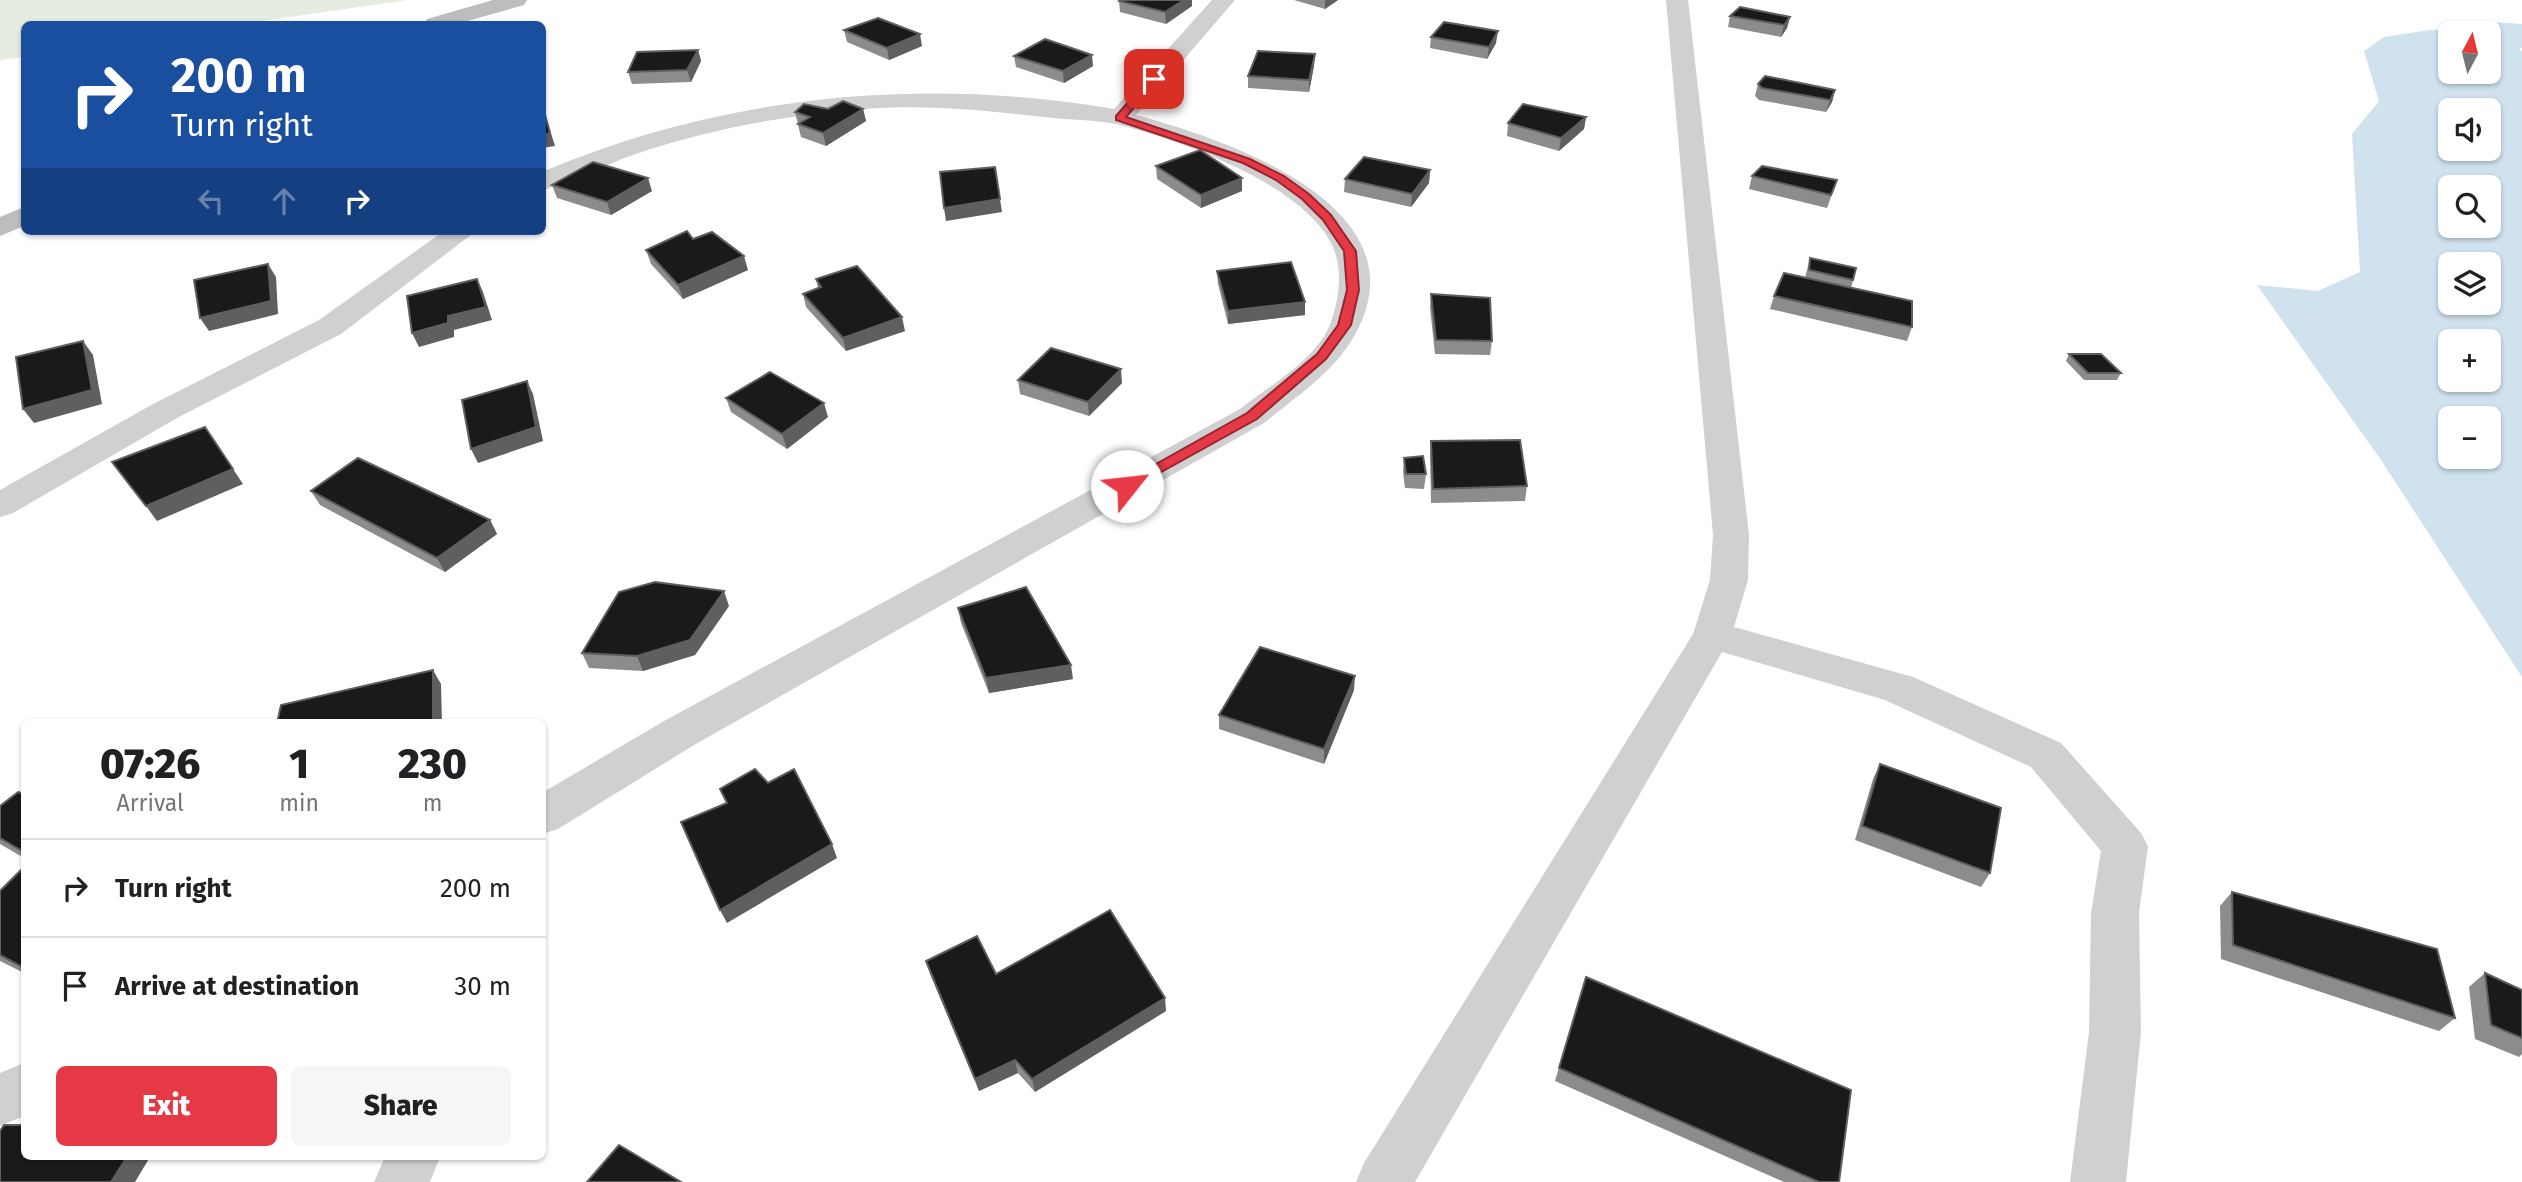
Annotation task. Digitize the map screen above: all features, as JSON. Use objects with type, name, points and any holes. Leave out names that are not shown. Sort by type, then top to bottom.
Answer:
[{"type":"street","points":[[445,21],[516,0]]},
{"type":"street","points":[[1119,118],[1224,0]]},
{"type":"street","points":[[1384,1182],[1712,635],[1729,580],[1731,535],[1677,0]]},
{"type":"street","points":[[546,181],[642,145],[747,118],[829,105],[944,98],[1119,118],[1226,153],[1265,169],[1306,197],[1327,217],[1350,251],[1353,279],[1345,325],[1334,342],[1261,408],[1224,433],[679,733],[546,815]]},
{"type":"street","points":[[0,228],[21,217]]},
{"type":"street","points":[[0,505],[144,422],[330,327],[456,235]]},
{"type":"street","points":[[1712,635],[1898,688],[2046,755],[2125,846],[2115,913],[2115,1032],[2098,1182]]},
{"type":"street","points":[[0,1101],[21,1090]]},
{"type":"street","points":[[402,1182],[412,1160]]},
{"type":"shaded area","points":[[0,0],[407,0],[263,21],[21,21],[21,57],[0,60]]},
{"type":"water","points":[[2438,30],[2438,84],[2501,84],[2501,43],[2522,62],[2522,677],[2381,460],[2257,285],[2318,291],[2360,272],[2352,134],[2379,101],[2364,51],[2384,37]]},
{"type":"building","points":[[1120,0],[1184,0],[1165,12]]},
{"type":"building","points":[[1740,7],[1790,17],[1784,25],[1730,16]]},
{"type":"building","points":[[878,18],[920,34],[887,48],[844,30]]},
{"type":"building","points":[[1444,22],[1498,31],[1489,47],[1431,37]]},
{"type":"building","points":[[1045,39],[1092,55],[1063,71],[1014,56]]},
{"type":"building","points":[[698,50],[687,70],[628,72],[637,52]]},
{"type":"building","points":[[1258,51],[1315,54],[1309,80],[1248,76]]},
{"type":"building","points":[[1765,76],[1835,90],[1830,100],[1762,88],[1758,84]]},
{"type":"building","points":[[843,101],[863,109],[823,133],[798,124],[810,117],[795,112],[804,104],[828,109]]},
{"type":"building","points":[[1523,104],[1586,117],[1561,138],[1508,123]]},
{"type":"building","points":[[546,118],[550,133],[546,134]]},
{"type":"building","points":[[1200,150],[1242,178],[1201,195],[1156,166]]},
{"type":"building","points":[[1364,157],[1430,170],[1412,194],[1345,179]]},
{"type":"building","points":[[593,162],[648,178],[607,202],[552,185]]},
{"type":"building","points":[[1762,166],[1837,180],[1831,195],[1752,176]]},
{"type":"building","points":[[995,167],[1000,199],[944,208],[940,172]]},
{"type":"building","points":[[687,231],[693,239],[712,232],[744,256],[678,285],[646,250]]},
{"type":"building","points":[[1810,258],[1856,268],[1853,280],[1809,270]]},
{"type":"building","points":[[1291,262],[1305,302],[1228,311],[1217,271]]},
{"type":"building","points":[[268,264],[271,301],[200,318],[194,280]]},
{"type":"building","points":[[857,266],[902,317],[843,338],[803,294],[821,287],[816,279]]},
{"type":"building","points":[[1784,273],[1912,301],[1912,327],[1774,296]]},
{"type":"building","points":[[477,279],[486,307],[448,316],[448,323],[412,333],[407,296]]},
{"type":"building","points":[[1431,294],[1490,298],[1492,341],[1436,340]]},
{"type":"building","points":[[83,341],[92,390],[23,409],[16,357]]},
{"type":"building","points":[[1051,348],[1121,369],[1088,402],[1018,380]]},
{"type":"building","points":[[2069,354],[2101,354],[2121,373],[2088,373]]},
{"type":"building","points":[[770,372],[824,403],[782,434],[726,398]]},
{"type":"building","points":[[527,381],[536,427],[471,449],[462,400]]},
{"type":"building","points":[[205,427],[233,469],[146,506],[112,462]]},
{"type":"building","points":[[1520,440],[1527,486],[1433,489],[1431,441]]},
{"type":"building","points":[[1423,456],[1426,474],[1406,474],[1404,458]]},
{"type":"building","points":[[358,458],[490,520],[437,558],[311,491]]},
{"type":"building","points":[[655,582],[724,591],[690,640],[637,656],[582,653],[619,592]]},
{"type":"building","points":[[1026,587],[1071,665],[986,678],[958,608]]},
{"type":"building","points":[[1260,647],[1355,676],[1324,749],[1219,715]]},
{"type":"building","points":[[433,670],[433,719],[278,719],[281,705]]},
{"type":"building","points":[[1880,764],[2001,808],[1990,873],[1862,826]]},
{"type":"building","points":[[755,769],[768,783],[794,769],[832,844],[720,910],[681,822],[727,803],[720,789]]},
{"type":"building","points":[[18,792],[21,793],[21,850],[0,838],[0,806]]},
{"type":"building","points":[[21,870],[21,966],[0,955],[0,891]]},
{"type":"building","points":[[2232,892],[2437,949],[2455,1018],[2233,945]]},
{"type":"building","points":[[1110,910],[1165,998],[1032,1079],[1015,1060],[975,1079],[926,961],[977,936],[996,974]]},
{"type":"building","points":[[2485,973],[2522,990],[2522,1038],[2491,1025]]},
{"type":"building","points":[[1586,977],[1851,1090],[1839,1182],[1819,1182],[1559,1068]]},
{"type":"building","points":[[4,1125],[21,1125],[21,1160],[125,1160],[111,1182],[0,1182],[0,1131]]},
{"type":"building","points":[[619,1145],[681,1182],[587,1182]]},
{"type":"waterway","points":[[2522,36],[2491,34],[2522,85]]},
{"type":"route","points":[[1127,486],[1252,416],[1322,357],[1345,325],[1353,290],[1350,251],[1327,217],[1306,197],[1280,178],[1247,161],[1119,118],[1154,79]]}]
